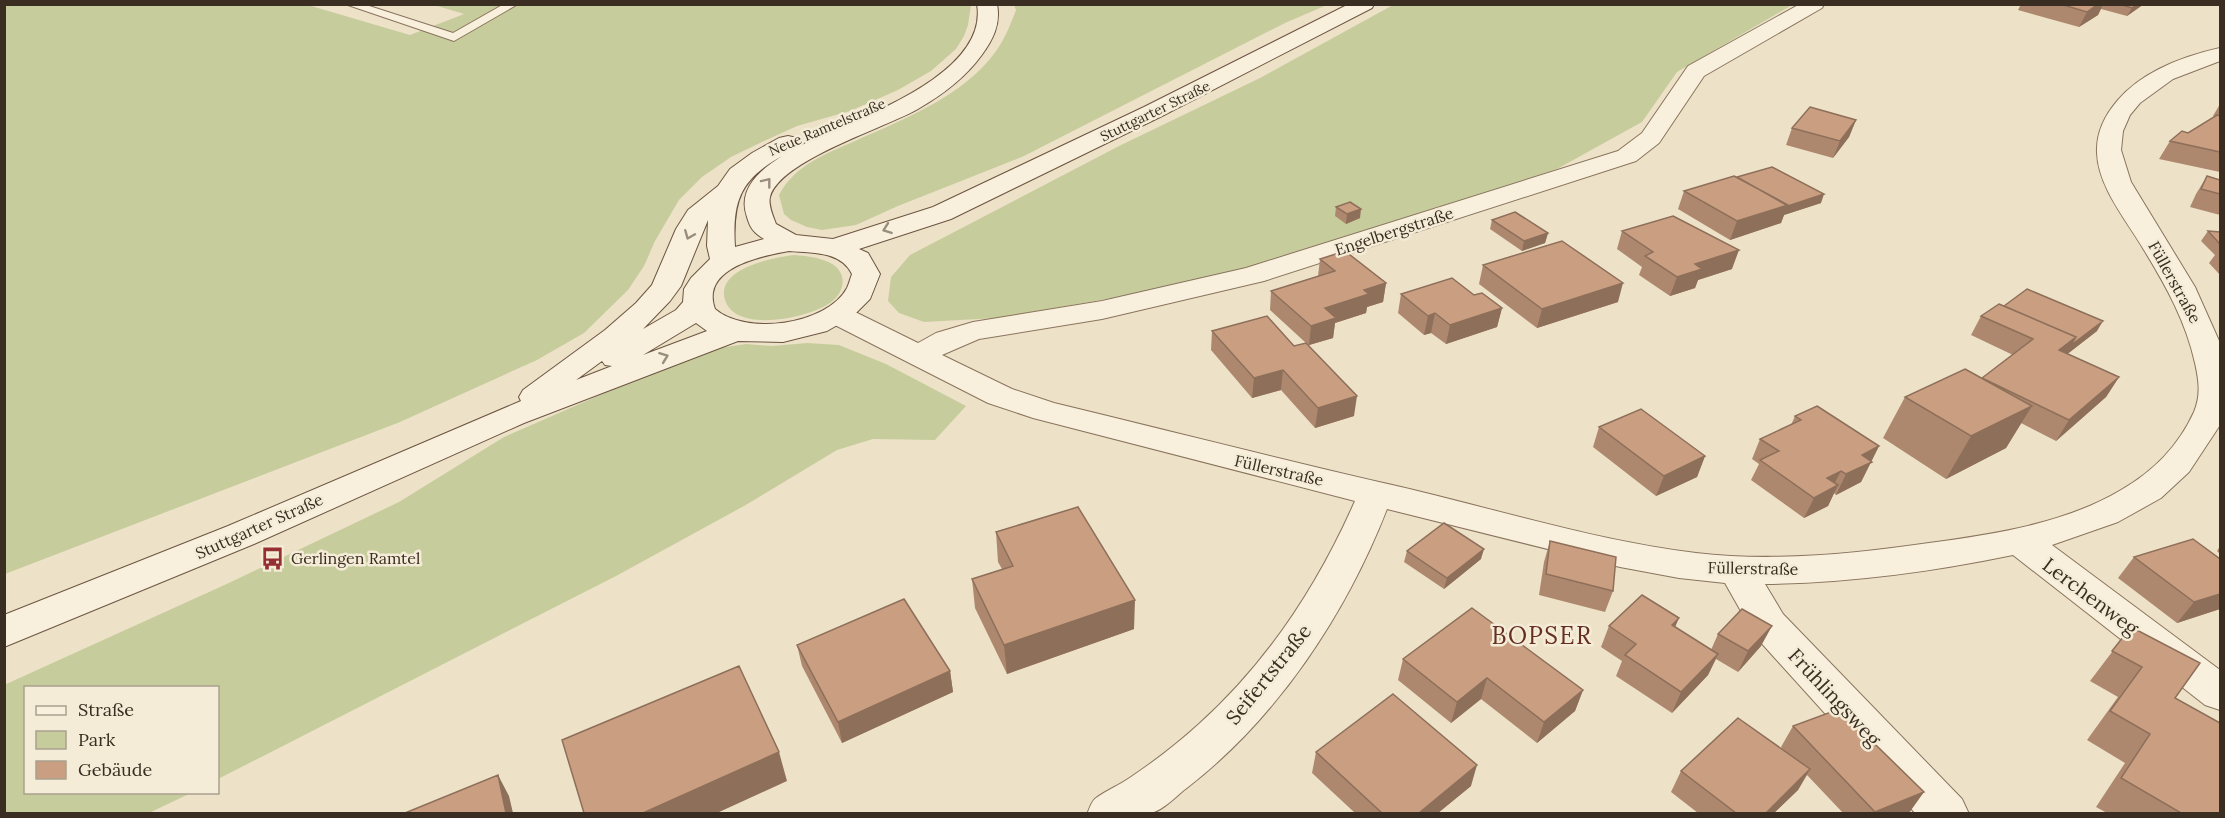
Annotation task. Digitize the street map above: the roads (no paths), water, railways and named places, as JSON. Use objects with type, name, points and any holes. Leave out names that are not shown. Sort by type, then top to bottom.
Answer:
[{"type":"street","name":"Neue Ramtelstraße","points":[[789,243],[764,228],[758,211],[757,198],[771,176],[822,143],[899,110],[920,98],[968,59],[982,39],[989,19],[987,4]]},
{"type":"street","name":"Stuttgarter Straße","points":[[833,247],[921,217],[942,213],[1163,107],[1365,4]]},
{"type":"street","name":"Engelbergstraße","points":[[919,354],[947,340],[973,331],[1102,310],[1254,275],[1627,156],[1653,137],[1696,71],[1815,4]]},
{"type":"street","name":"Füllerstraße","points":[[838,315],[1000,396],[1045,411],[1581,546],[1670,563],[1737,570],[1835,568],[1886,563],[2020,541],[2067,528],[2129,502],[2154,485],[2192,448],[2208,418],[2218,392],[2208,345],[2174,276],[2122,191],[2112,168],[2109,149],[2111,131],[2117,114],[2132,98],[2158,79],[2193,62],[2220,54]]},
{"type":"street","name":"Neue Ramtelstraße","points":[[725,262],[722,255],[721,213],[726,192],[739,173],[762,156],[804,135],[940,82]]},
{"type":"street","points":[[512,416],[558,377],[645,310],[661,293],[674,271],[695,220],[708,205],[726,192]]},
{"type":"street","name":"Stuttgarter Straße","points":[[866,273],[876,261],[930,226],[942,213]]},
{"type":"street","points":[[789,243],[833,247],[856,257],[863,264],[866,283],[861,294],[838,315],[820,323],[789,332],[756,334],[735,331],[710,320],[698,304],[698,293],[712,271],[725,262],[755,249],[789,243]]},
{"type":"street","name":"Stuttgarter Straße","points":[[512,416],[651,338],[687,316],[698,304]]},
{"type":"street","name":"Stuttgarter Straße","points":[[4,632],[241,535],[512,416],[735,331]]},
{"type":"street","name":"Seifertstraße","points":[[1110,813],[1135,800],[1183,767],[1228,726],[1311,620],[1349,555],[1376,493]]},
{"type":"street","name":"Lerchenweg","points":[[2020,541],[2220,693]]},
{"type":"street","name":"Frühlingsweg","points":[[1737,570],[1769,625],[1807,668],[1946,813]]},
{"type":"lane","points":[[350,4],[454,37],[513,4]]},
{"type":"place","name":"Gerlingen Ramtel","points":[[273,558]]},
{"type":"district","name":"BOPSER","points":[[1542,635]]}]
